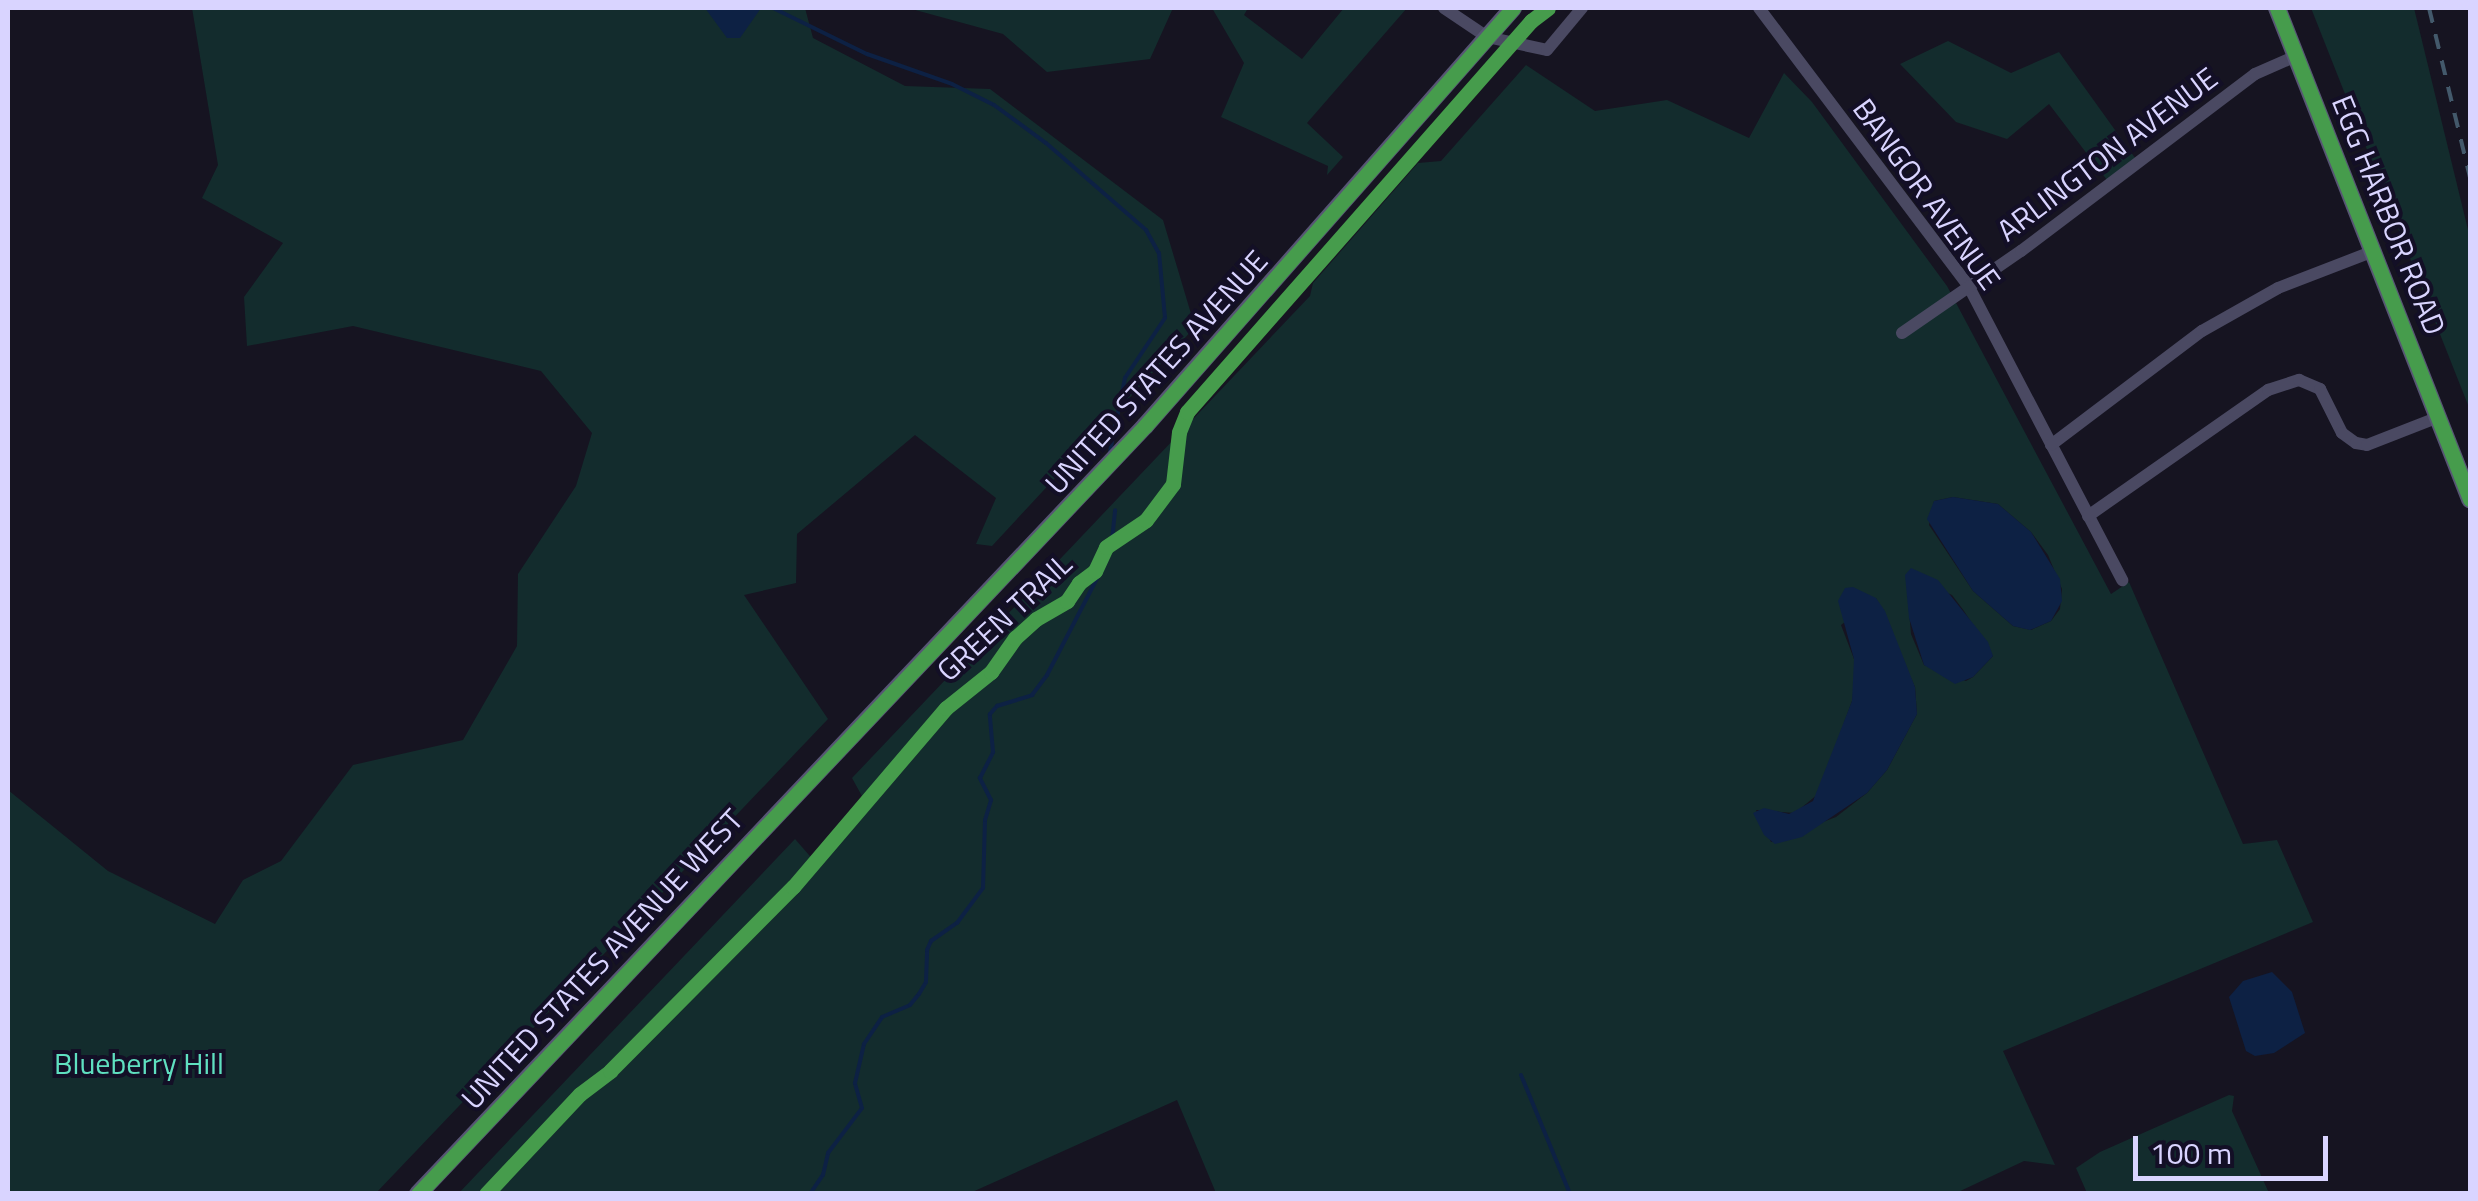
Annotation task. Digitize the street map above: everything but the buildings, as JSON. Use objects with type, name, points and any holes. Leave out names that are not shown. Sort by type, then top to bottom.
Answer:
[{"type":"street","points":[[1444,8],[1487,38],[1547,50],[1582,8]]},
{"type":"street","name":"UNITED STATES AVENUE","points":[[826,762],[1145,426],[1513,8]]},
{"type":"street","name":"BANGOR AVENUE","points":[[1759,8],[1969,287],[2122,580]]},
{"type":"street","name":"EGG HARBOR ROAD","points":[[2277,8],[2470,499]]},
{"type":"street","name":"ARLINGTON AVENUE","points":[[1902,333],[2255,74],[2296,56]]},
{"type":"street","points":[[2050,445],[2202,331],[2278,288],[2374,251]]},
{"type":"street","points":[[2088,516],[2268,390],[2299,380],[2320,389],[2342,434],[2356,444],[2367,445],[2439,417]]},
{"type":"street","name":"UNITED STATES AVENUE WEST","points":[[418,1194],[826,762]]},
{"type":"green space","name":"Blueberry Hill","points":[[192,8],[805,8],[813,38],[905,86],[990,89],[1163,220],[1195,327],[992,546],[976,544],[996,498],[915,435],[797,534],[796,583],[744,595],[828,719],[376,1193],[8,1193],[8,790],[108,871],[215,924],[243,880],[281,861],[353,765],[463,740],[517,646],[518,574],[576,486],[592,433],[541,371],[353,326],[247,346],[244,297],[283,243],[202,198],[218,165]]},
{"type":"green space","points":[[908,8],[1173,8],[1150,59],[1047,72],[1003,34]]},
{"type":"green space","points":[[1212,8],[1248,8],[1244,15],[1302,59],[1344,8],[1407,8],[1307,123],[1343,157],[1327,175],[1328,166],[1221,117],[1244,63]]},
{"type":"green space","points":[[2311,8],[2414,8],[2470,238],[2470,410]]},
{"type":"green space","points":[[1948,41],[2011,73],[2059,52],[2138,162],[2110,184],[2049,104],[2007,139],[1956,122],[1900,64]]},
{"type":"green space","points":[[1526,65],[1595,111],[1667,100],[1749,138],[1784,73],[1812,102],[1947,286],[2111,594],[2129,582],[2243,844],[2277,840],[2313,922],[2003,1051],[2055,1165],[2024,1161],[1956,1193],[1216,1193],[1177,1100],[970,1193],[458,1194],[795,839],[816,863],[868,807],[852,778],[1310,296],[1313,283],[1418,163],[1441,161]],"holes":[[[1953,497],[1998,504],[2031,532],[2048,555],[2062,589],[2060,609],[2051,621],[2031,630],[2013,626],[1973,591],[1929,525],[1934,501]],[[1906,575],[1952,595],[1993,656],[1966,681],[1924,665],[1911,634]],[[1876,598],[1915,687],[1917,714],[1887,770],[1867,793],[1836,817],[1771,842],[1756,810],[1795,813],[1818,794],[1852,701],[1854,659],[1841,625]]]},
{"type":"green space","points":[[2234,1096],[2232,1111],[2269,1193],[2087,1193],[2076,1168],[2100,1152]]},
{"type":"water","points":[[705,8],[761,8],[740,38],[727,38]]},
{"type":"water","points":[[1953,497],[1998,504],[2031,532],[2060,579],[2062,601],[2051,621],[2030,630],[2013,626],[1973,591],[1927,519],[1934,501]]},
{"type":"water","points":[[1911,568],[1938,580],[1988,642],[1993,656],[1973,677],[1955,684],[1924,665],[1909,618],[1905,575]]},
{"type":"water","points":[[1853,587],[1876,598],[1885,611],[1915,687],[1917,714],[1887,770],[1867,793],[1802,837],[1775,844],[1764,835],[1753,813],[1764,808],[1789,814],[1813,801],[1852,701],[1854,659],[1838,601],[1845,588]]},
{"type":"water","points":[[2272,972],[2292,992],[2305,1033],[2274,1053],[2255,1056],[2246,1051],[2229,997],[2243,981]]},
{"type":"waterway","points":[[773,8],[867,54],[952,84],[994,105],[1046,143],[1146,230],[1159,253],[1165,318],[1125,378],[1110,452]]},
{"type":"waterway","points":[[810,1194],[823,1175],[828,1153],[862,1108],[855,1083],[864,1044],[882,1017],[910,1005],[919,994],[926,982],[931,941],[957,923],[983,888],[985,820],[991,800],[980,778],[993,752],[990,714],[997,706],[1032,695],[1047,675],[1101,571],[1112,540],[1115,510]]},
{"type":"waterway","points":[[1521,1075],[1570,1194]]},
{"type":"railway","points":[[2429,8],[2470,178]]},
{"type":"cycle path","name":"GREEN TRAIL","points":[[418,1194],[1145,426],[1513,8]]},
{"type":"cycle path","name":"GREEN TRAIL","points":[[486,1194],[580,1094],[610,1071],[793,887],[946,708],[991,672],[1015,638],[1036,619],[1067,601],[1079,583],[1095,571],[1106,547],[1146,520],[1173,484],[1179,432],[1187,412],[1531,21],[1548,8]]},
{"type":"cycle path","points":[[2277,8],[2470,499]]}]
